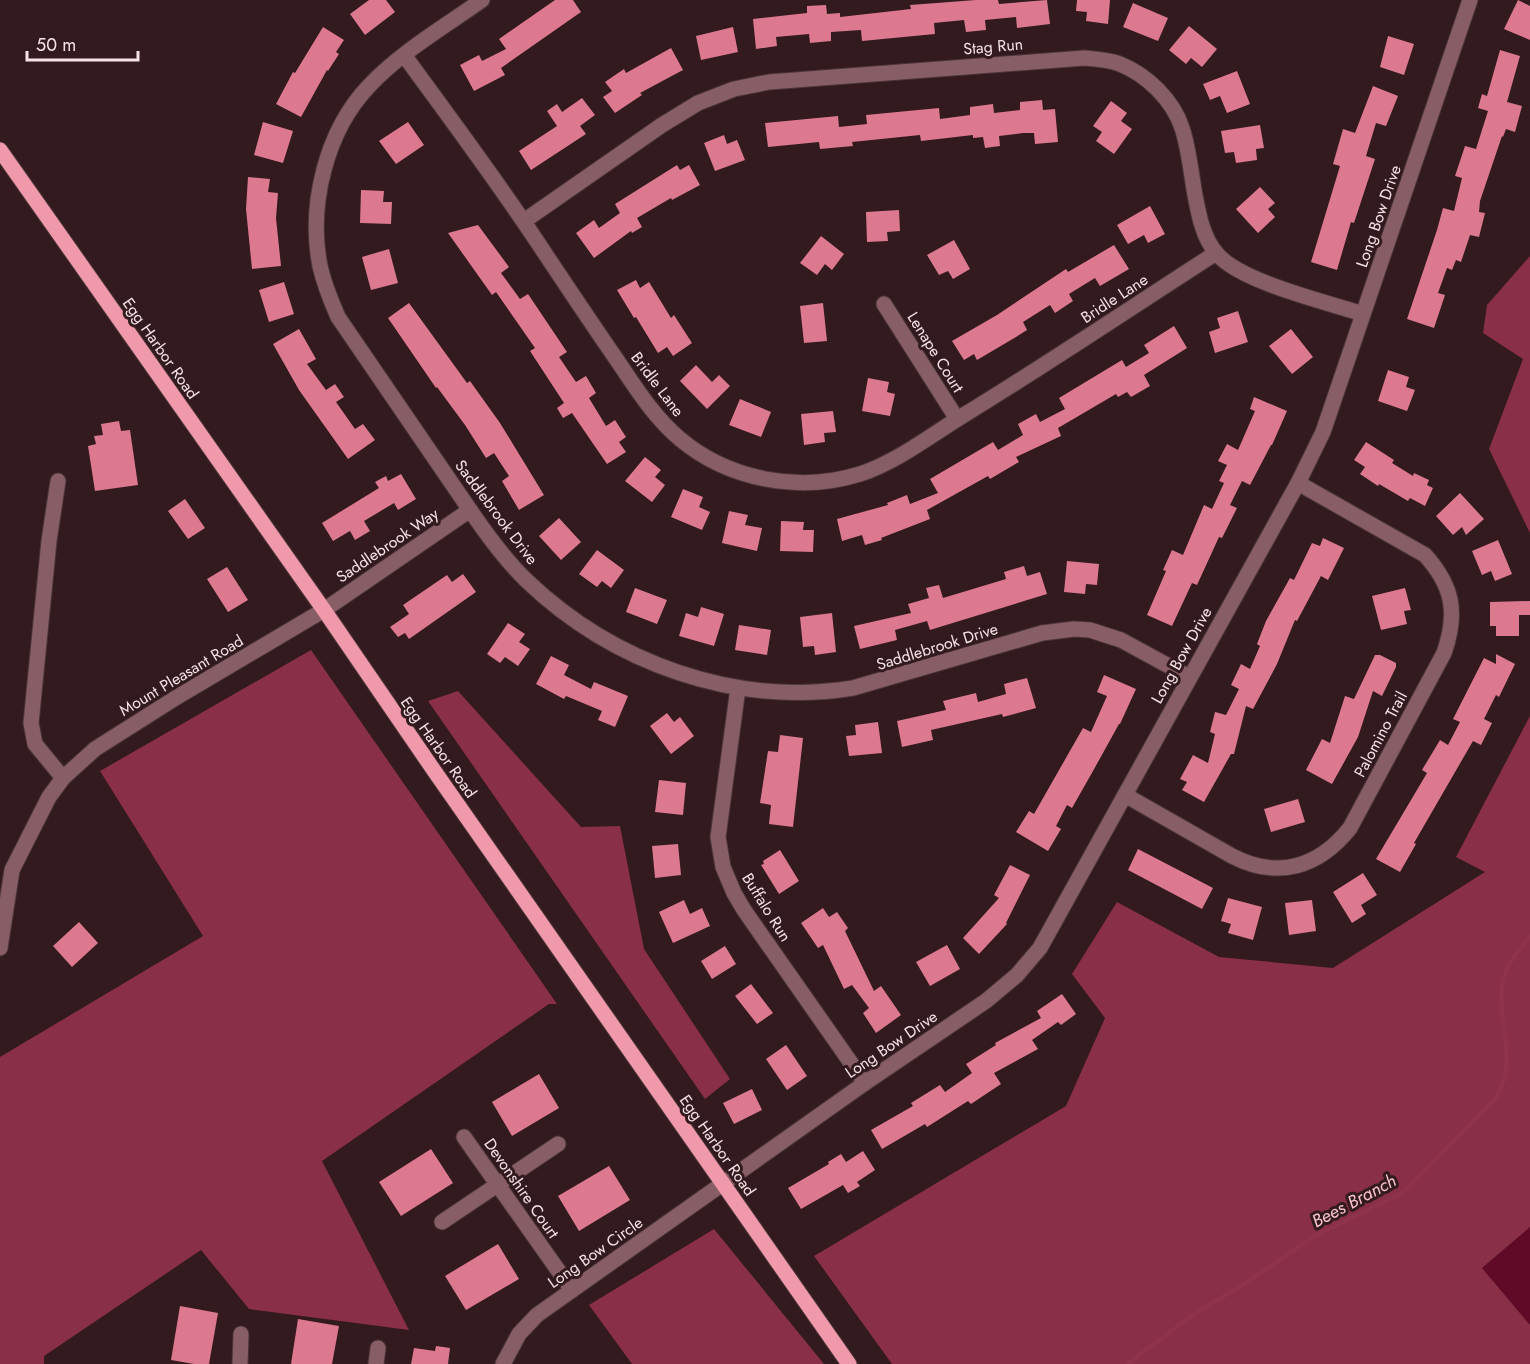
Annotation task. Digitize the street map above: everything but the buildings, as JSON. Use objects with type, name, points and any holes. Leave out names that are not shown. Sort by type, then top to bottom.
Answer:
[{"type":"main road","name":"Egg Harbor Road","points":[[0,150],[324,610],[849,1364]]},
{"type":"street","name":"Saddlebrook Drive","points":[[482,0],[382,72],[362,94],[345,118],[327,159],[316,223],[320,266],[339,318],[489,537],[526,580],[562,610],[610,644],[661,668],[738,688],[793,693],[853,688],[1042,633],[1074,629],[1090,630],[1121,640],[1189,677]]},
{"type":"street","name":"Long Bow Drive","points":[[724,1183],[986,1001],[1029,963],[1050,932],[1298,483],[1323,432],[1470,0]]},
{"type":"street","name":"Bridle Lane","points":[[404,55],[524,221],[645,401],[680,439],[713,462],[751,476],[772,481],[815,483],[858,475],[885,463],[1216,254]]},
{"type":"street","name":"Stag Run","points":[[524,221],[671,119],[698,104],[734,89],[780,81],[1084,58],[1120,64],[1136,73],[1160,92],[1169,103],[1182,129],[1205,235],[1216,254],[1229,266],[1250,277],[1363,314]]},
{"type":"street","name":"Lenape Court","points":[[884,304],[957,419]]},
{"type":"street","points":[[58,481],[49,541],[31,723],[35,744],[63,778]]},
{"type":"street","name":"Palomino Trail","points":[[1125,795],[1232,856],[1248,864],[1265,868],[1296,867],[1311,861],[1326,853],[1350,828],[1444,653],[1452,622],[1452,607],[1444,580],[1425,555],[1298,483]]},
{"type":"street","name":"Saddlebrook Way","points":[[324,610],[470,510]]},
{"type":"street","name":"Mount Pleasant Road","points":[[0,948],[12,870],[49,797],[63,778],[95,749],[177,697],[324,610]]},
{"type":"street","name":"Buffalo Run","points":[[738,688],[718,837],[723,867],[744,910],[866,1083]]},
{"type":"street","name":"Devonshire Court","points":[[464,1137],[572,1290]]},
{"type":"street","points":[[442,1222],[558,1144]]},
{"type":"street","name":"Long Bow Circle","points":[[503,1364],[519,1334],[537,1315],[724,1183]]},
{"type":"street","points":[[240,1364],[241,1334]]},
{"type":"street","points":[[376,1364],[378,1348]]},
{"type":"shaded area","points":[[1530,256],[1530,533],[1489,449],[1523,359],[1483,333],[1487,305]]},
{"type":"shaded area","points":[[311,650],[557,1004],[549,1004],[322,1161],[409,1330],[249,1309],[201,1250],[44,1356],[44,1364],[0,1364],[0,1057],[203,936],[100,771]]},
{"type":"shaded area","points":[[458,691],[581,827],[620,826],[644,949],[730,1079],[705,1099],[428,701]]},
{"type":"shaded area","points":[[1530,716],[1530,1227],[1482,1268],[1530,1325],[1530,1364],[892,1364],[814,1256],[1066,1106],[1105,1018],[1072,974],[1117,902],[1219,957],[1333,968],[1485,872],[1456,857]]},
{"type":"shaded area","points":[[1530,1227],[1530,1325],[1482,1268]]},
{"type":"shaded area","points":[[714,1229],[824,1364],[632,1364],[589,1305]]},
{"type":"waterway","name":"Bees Branch","points":[[1127,1364],[1197,1312],[1241,1286],[1313,1237],[1404,1192],[1496,1098],[1505,1077],[1506,1065],[1502,1004],[1503,980],[1518,951],[1530,937]]}]
